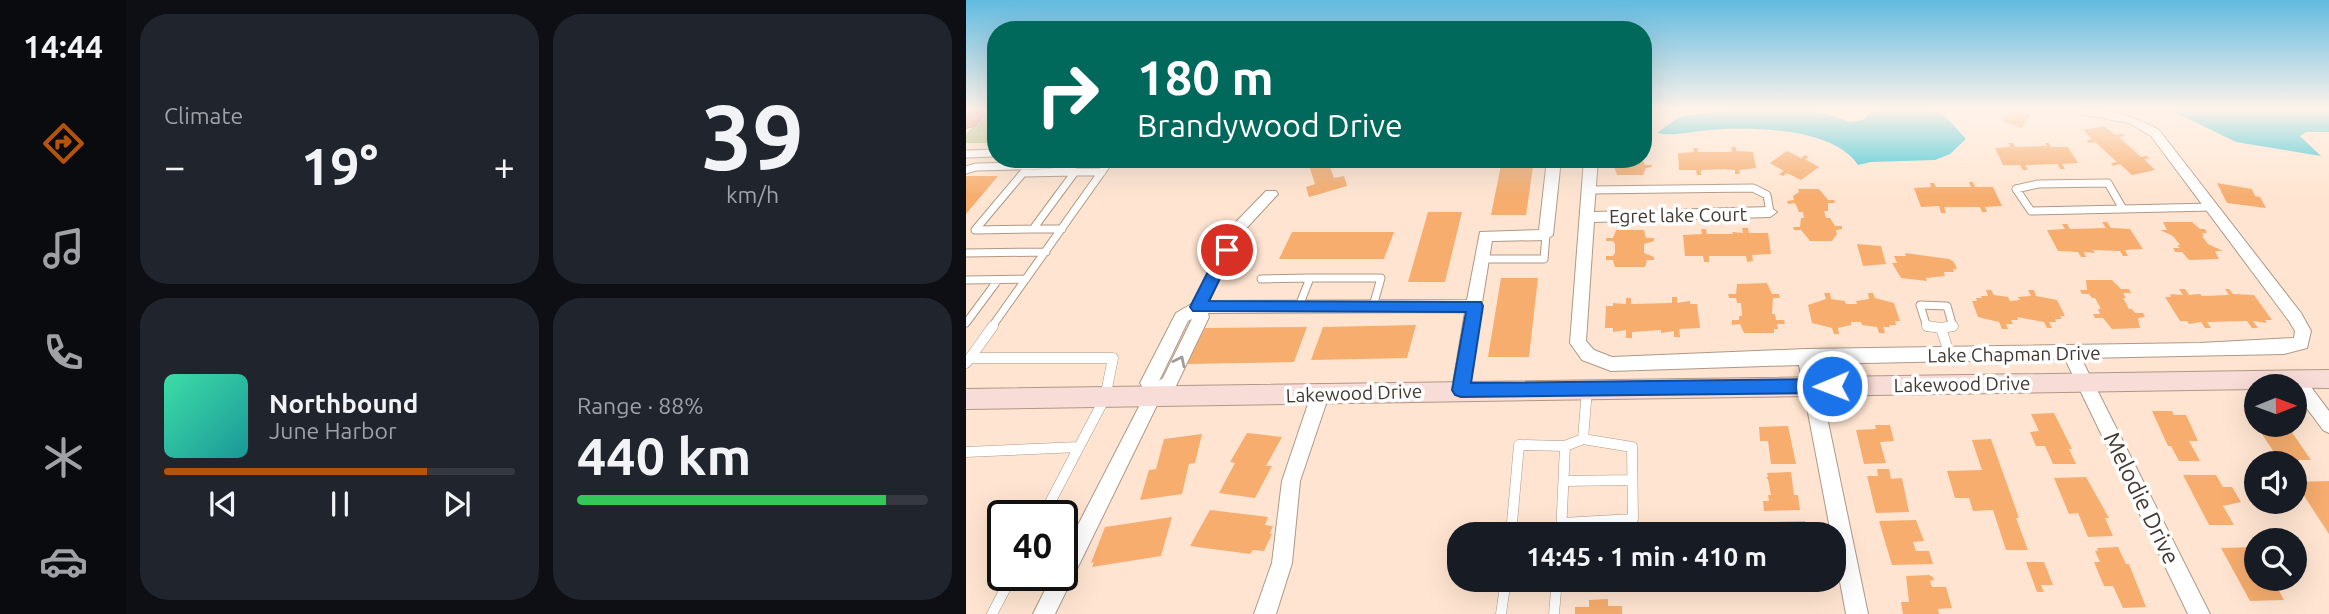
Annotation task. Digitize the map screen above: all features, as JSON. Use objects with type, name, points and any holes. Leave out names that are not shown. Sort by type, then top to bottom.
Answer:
[{"type":"street","name":"Lake Chapman Drive","points":[[1590,168],[1578,343],[1588,355],[1611,363],[1806,356],[1950,356],[2284,347],[2301,344],[2303,331],[2295,317],[2159,139]]},
{"type":"street","points":[[1461,390],[1485,236],[1546,235],[1553,168]]},
{"type":"street","points":[[1044,614],[1154,394],[1169,383],[1201,317],[1198,307],[1236,230],[1272,194]]},
{"type":"street","name":"Egret lake Court","points":[[1587,217],[1770,212]]},
{"type":"street","points":[[1198,307],[1475,306]]},
{"type":"street","name":"Melodie Drive","points":[[2070,352],[2199,614]]},
{"type":"street","points":[[1806,356],[1857,614]]},
{"type":"street","name":"Lakewood Drive","points":[[2307,380],[2329,379]]},
{"type":"street","name":"Lakewood Drive","points":[[966,399],[1105,398],[1154,394],[1320,395],[1461,390],[2244,381]]},
{"type":"street","points":[[1265,614],[1283,563],[1291,481],[1320,395]]},
{"type":"street","points":[[2307,395],[2329,425]]},
{"type":"lane","points":[[966,154],[987,153]]},
{"type":"lane","points":[[966,170],[987,167]]},
{"type":"lane","points":[[1070,168],[1075,172]]},
{"type":"lane","points":[[968,361],[1105,168]]},
{"type":"lane","points":[[1033,229],[1075,172]]},
{"type":"lane","points":[[975,230],[1023,173],[1102,172]]},
{"type":"lane","points":[[2123,209],[2108,183],[2091,186],[2028,184],[2016,189],[2031,211],[2123,209],[2212,207]]},
{"type":"lane","points":[[1588,190],[1752,188],[1767,195],[1770,212]]},
{"type":"lane","points":[[966,231],[1062,229]]},
{"type":"lane","points":[[1482,259],[1544,258],[1546,235]]},
{"type":"lane","points":[[966,253],[1045,252]]},
{"type":"lane","points":[[1299,306],[1310,278]]},
{"type":"lane","points":[[1261,279],[1381,278],[1373,306]]},
{"type":"lane","points":[[966,280],[1026,279]]},
{"type":"lane","points":[[966,323],[998,280]]},
{"type":"lane","points":[[1941,328],[1950,356]]},
{"type":"lane","points":[[968,361],[1113,358],[1105,398],[1051,500]]},
{"type":"lane","points":[[1583,439],[1587,389]]},
{"type":"lane","points":[[1512,522],[1519,446],[1565,446],[1583,439],[1632,447],[1633,519],[1609,522]]},
{"type":"lane","points":[[1561,522],[1565,446]]},
{"type":"lane","points":[[966,452],[1079,447]]},
{"type":"lane","points":[[1564,481],[1632,480]]},
{"type":"lane","points":[[992,614],[1004,591]]},
{"type":"lane","points":[[1502,614],[1505,592]]},
{"type":"lane","points":[[1553,614],[1556,592]]},
{"type":"green space","points":[[966,139],[987,139],[987,143],[966,143]]},
{"type":"water","points":[[1818,139],[1966,139],[1950,154],[1935,160],[1871,162],[1858,165],[1846,152]]},
{"type":"water","points":[[2229,139],[2303,139],[2321,156]]},
{"type":"building","points":[[2121,139],[2141,157],[2150,158],[2144,159],[2155,170],[2132,175],[2120,164],[2113,166],[2111,163],[2117,162],[2095,142],[2086,141]]},
{"type":"building","points":[[2008,143],[2013,143],[2015,147],[2047,146],[2045,143],[2049,143],[2051,147],[2068,147],[2078,163],[2062,164],[2065,169],[2060,169],[2058,164],[2025,165],[2028,170],[2023,170],[2020,165],[2003,165],[1995,148],[2011,147]]},
{"type":"building","points":[[1731,147],[1736,147],[1736,151],[1753,152],[1756,168],[1739,170],[1740,174],[1735,174],[1735,170],[1724,169],[1701,170],[1701,175],[1697,175],[1696,170],[1679,170],[1678,153],[1694,152],[1693,148],[1698,148],[1698,152],[1732,152]]},
{"type":"building","points":[[1787,151],[1801,158],[1805,155],[1809,157],[1805,159],[1819,167],[1801,180],[1787,173],[1783,176],[1779,174],[1784,171],[1770,163]]},
{"type":"building","points":[[1310,168],[1330,168],[1334,178],[1344,176],[1347,186],[1309,197],[1306,187],[1315,184]]},
{"type":"building","points":[[1500,168],[1533,168],[1526,215],[1491,215]]},
{"type":"building","points":[[1614,168],[1646,168],[1643,175],[1617,175]]},
{"type":"building","points":[[966,176],[998,176],[966,214]]},
{"type":"building","points":[[1969,182],[1973,182],[1975,187],[1993,187],[2002,206],[1985,207],[1987,212],[1982,212],[1980,207],[1944,207],[1946,213],[1941,213],[1939,206],[1921,207],[1914,188],[1931,187],[1930,183],[1934,183],[1936,187],[1971,187]]},
{"type":"building","points":[[2217,183],[2252,189],[2266,208],[2227,203]]},
{"type":"building","points":[[1798,189],[1819,189],[1828,200],[1834,200],[1835,203],[1828,203],[1828,211],[1824,211],[1826,218],[1830,218],[1835,226],[1842,226],[1842,229],[1836,230],[1837,234],[1832,241],[1810,241],[1801,230],[1794,230],[1793,227],[1800,227],[1801,218],[1804,218],[1803,212],[1799,212],[1795,203],[1788,204],[1787,201],[1794,200],[1793,196],[1799,192]]},
{"type":"building","points":[[1428,212],[1462,212],[1445,282],[1408,282]]},
{"type":"building","points":[[2102,222],[2107,222],[2111,228],[2130,229],[2143,249],[2125,250],[2128,256],[2123,256],[2120,251],[2093,250],[2095,253],[2084,252],[2086,257],[2081,257],[2078,252],[2058,251],[2047,230],[2065,229],[2062,224],[2067,224],[2070,229],[2106,228]]},
{"type":"building","points":[[2163,222],[2192,222],[2200,229],[2205,229],[2207,233],[2202,233],[2202,236],[2208,244],[2223,251],[2215,251],[2219,259],[2189,260],[2182,252],[2175,252],[2173,248],[2180,248],[2177,245],[2180,245],[2173,236],[2160,230],[2167,230]]},
{"type":"building","points":[[1742,228],[1748,228],[1749,233],[1768,233],[1771,254],[1752,255],[1753,261],[1747,262],[1746,256],[1709,256],[1709,262],[1704,262],[1703,256],[1685,256],[1683,235],[1702,234],[1701,229],[1706,229],[1707,234],[1743,233]]},
{"type":"building","points":[[1616,230],[1644,230],[1646,238],[1654,238],[1654,241],[1644,244],[1644,253],[1654,257],[1654,260],[1647,260],[1645,267],[1615,267],[1613,260],[1606,260],[1606,256],[1613,256],[1615,253],[1615,244],[1613,241],[1606,241],[1606,238],[1613,238]]},
{"type":"building","points":[[1292,232],[1394,232],[1384,259],[1279,259]]},
{"type":"building","points":[[1857,244],[1881,246],[1886,264],[1863,266]]},
{"type":"building","points":[[1905,253],[1949,259],[1957,269],[1953,269],[1954,272],[1944,272],[1945,276],[1926,278],[1927,281],[1901,278],[1892,263],[1897,263],[1894,256],[1906,256]]},
{"type":"building","points":[[1501,278],[1538,278],[1529,357],[1488,357]]},
{"type":"building","points":[[2086,280],[2112,280],[2121,289],[2129,289],[2131,293],[2123,293],[2126,298],[2123,298],[2129,309],[2135,313],[2143,313],[2145,317],[2138,318],[2140,328],[2112,329],[2103,318],[2095,318],[2093,314],[2100,314],[2098,309],[2101,309],[2095,298],[2082,294],[2080,290],[2087,290]]},
{"type":"building","points":[[1767,283],[1772,294],[1779,294],[1780,298],[1773,298],[1772,314],[1775,314],[1776,320],[1784,320],[1785,324],[1777,324],[1778,329],[1774,329],[1774,333],[1744,333],[1740,324],[1732,325],[1732,320],[1739,320],[1739,316],[1742,316],[1741,303],[1737,303],[1736,298],[1729,298],[1728,294],[1736,294],[1737,284]]},
{"type":"building","points":[[2179,289],[2185,289],[2189,295],[2229,295],[2225,289],[2229,289],[2233,294],[2254,295],[2272,320],[2265,320],[2267,323],[2253,321],[2258,328],[2252,328],[2247,321],[2207,322],[2211,328],[2205,328],[2201,322],[2189,324],[2187,321],[2180,321],[2165,297],[2171,297],[2170,294],[2183,295]]},
{"type":"building","points":[[1986,290],[1991,290],[1994,295],[2008,297],[2010,301],[2031,296],[2028,290],[2034,290],[2036,296],[2057,300],[2065,316],[2055,319],[2056,322],[2049,322],[2052,328],[2047,328],[2044,322],[2017,317],[2018,320],[2011,320],[2013,324],[2006,324],[2008,329],[2002,329],[1999,322],[1978,317],[1972,301],[1988,296]]},
{"type":"building","points":[[1824,293],[1830,293],[1831,299],[1845,301],[1846,304],[1857,304],[1856,301],[1869,299],[1868,293],[1873,293],[1875,298],[1894,303],[1900,321],[1895,321],[1896,325],[1883,327],[1885,333],[1879,333],[1877,327],[1851,322],[1851,325],[1838,328],[1839,334],[1834,334],[1832,328],[1812,323],[1808,305],[1826,299]]},
{"type":"building","points":[[1672,297],[1677,297],[1677,303],[1690,301],[1690,304],[1697,304],[1700,328],[1679,329],[1680,337],[1674,337],[1674,331],[1661,333],[1661,330],[1632,332],[1632,338],[1626,338],[1626,330],[1613,332],[1613,328],[1605,328],[1606,306],[1613,306],[1613,303],[1626,304],[1626,298],[1631,298],[1631,304],[1672,303]]},
{"type":"building","points":[[1416,325],[1407,358],[1311,360],[1323,327]]},
{"type":"building","points":[[1307,327],[1294,362],[1187,364],[1205,328]]},
{"type":"building","points":[[2152,411],[2172,411],[2174,415],[2186,415],[2198,441],[2189,441],[2200,461],[2179,461],[2171,446],[2168,446]]},
{"type":"building","points":[[2054,413],[2072,449],[2069,449],[2076,464],[2053,464],[2045,446],[2036,446],[2030,432],[2039,431],[2031,414]]},
{"type":"building","points":[[1875,425],[1890,425],[1894,441],[1880,442],[1886,463],[1864,464],[1856,430],[1876,429]]},
{"type":"building","points":[[1788,426],[1796,464],[1771,464],[1768,441],[1760,441],[1759,427]]},
{"type":"building","points":[[1247,433],[1282,437],[1266,466],[1272,466],[1255,498],[1219,493],[1235,463],[1230,462]]},
{"type":"building","points":[[1202,434],[1195,463],[1189,464],[1182,494],[1140,500],[1149,470],[1156,469],[1164,439]]},
{"type":"building","points":[[2265,438],[2296,438],[2305,451],[2273,451]]},
{"type":"building","points":[[1991,439],[2028,550],[2006,550],[1993,510],[1973,511],[1969,498],[1955,498],[1947,471],[1982,470],[1972,440]]},
{"type":"building","points":[[1877,469],[1889,469],[1891,479],[1902,478],[1909,512],[1876,513],[1867,476],[1878,476]]},
{"type":"building","points":[[1791,472],[1794,495],[1798,495],[1800,510],[1764,511],[1763,501],[1769,501],[1768,495],[1771,495],[1768,479],[1765,477],[1768,477],[1767,473]]},
{"type":"building","points":[[2183,475],[2216,475],[2223,487],[2232,487],[2241,502],[2223,506],[2234,525],[2209,525]]},
{"type":"building","points":[[2086,477],[2109,518],[2105,518],[2113,536],[2088,537],[2078,513],[2069,514],[2054,478]]},
{"type":"building","points":[[2329,481],[2329,534],[2307,500],[2307,482]]},
{"type":"building","points":[[1210,510],[1268,517],[1265,525],[1273,526],[1264,551],[1253,550],[1250,554],[1190,546]]},
{"type":"building","points":[[1172,517],[1161,556],[1092,567],[1094,562],[1091,563],[1105,527]]},
{"type":"building","points":[[1916,520],[1924,541],[1913,542],[1916,551],[1929,551],[1933,564],[1892,565],[1879,521]]},
{"type":"building","points":[[2118,547],[2126,564],[2129,564],[2146,607],[2123,608],[2113,586],[2104,586],[2094,562],[2100,562],[2095,551],[2098,551],[2097,548]]},
{"type":"building","points":[[2244,547],[2244,590],[2221,548]]},
{"type":"building","points":[[2026,562],[2044,562],[2053,585],[2041,585],[2044,592],[2037,592]]},
{"type":"building","points":[[1929,575],[1934,580],[1930,581],[1932,587],[1946,587],[1952,608],[1938,609],[1939,614],[1903,614],[1901,602],[1909,602],[1906,576]]},
{"type":"building","points":[[2245,591],[2279,591],[2284,600],[2250,601]]},
{"type":"building","points":[[1608,599],[1608,606],[1622,606],[1622,614],[1575,614],[1575,607],[1589,607],[1589,600]]},
{"type":"route","points":[[1227,250],[1198,307],[1475,306],[1461,390],[1832,386]]}]
